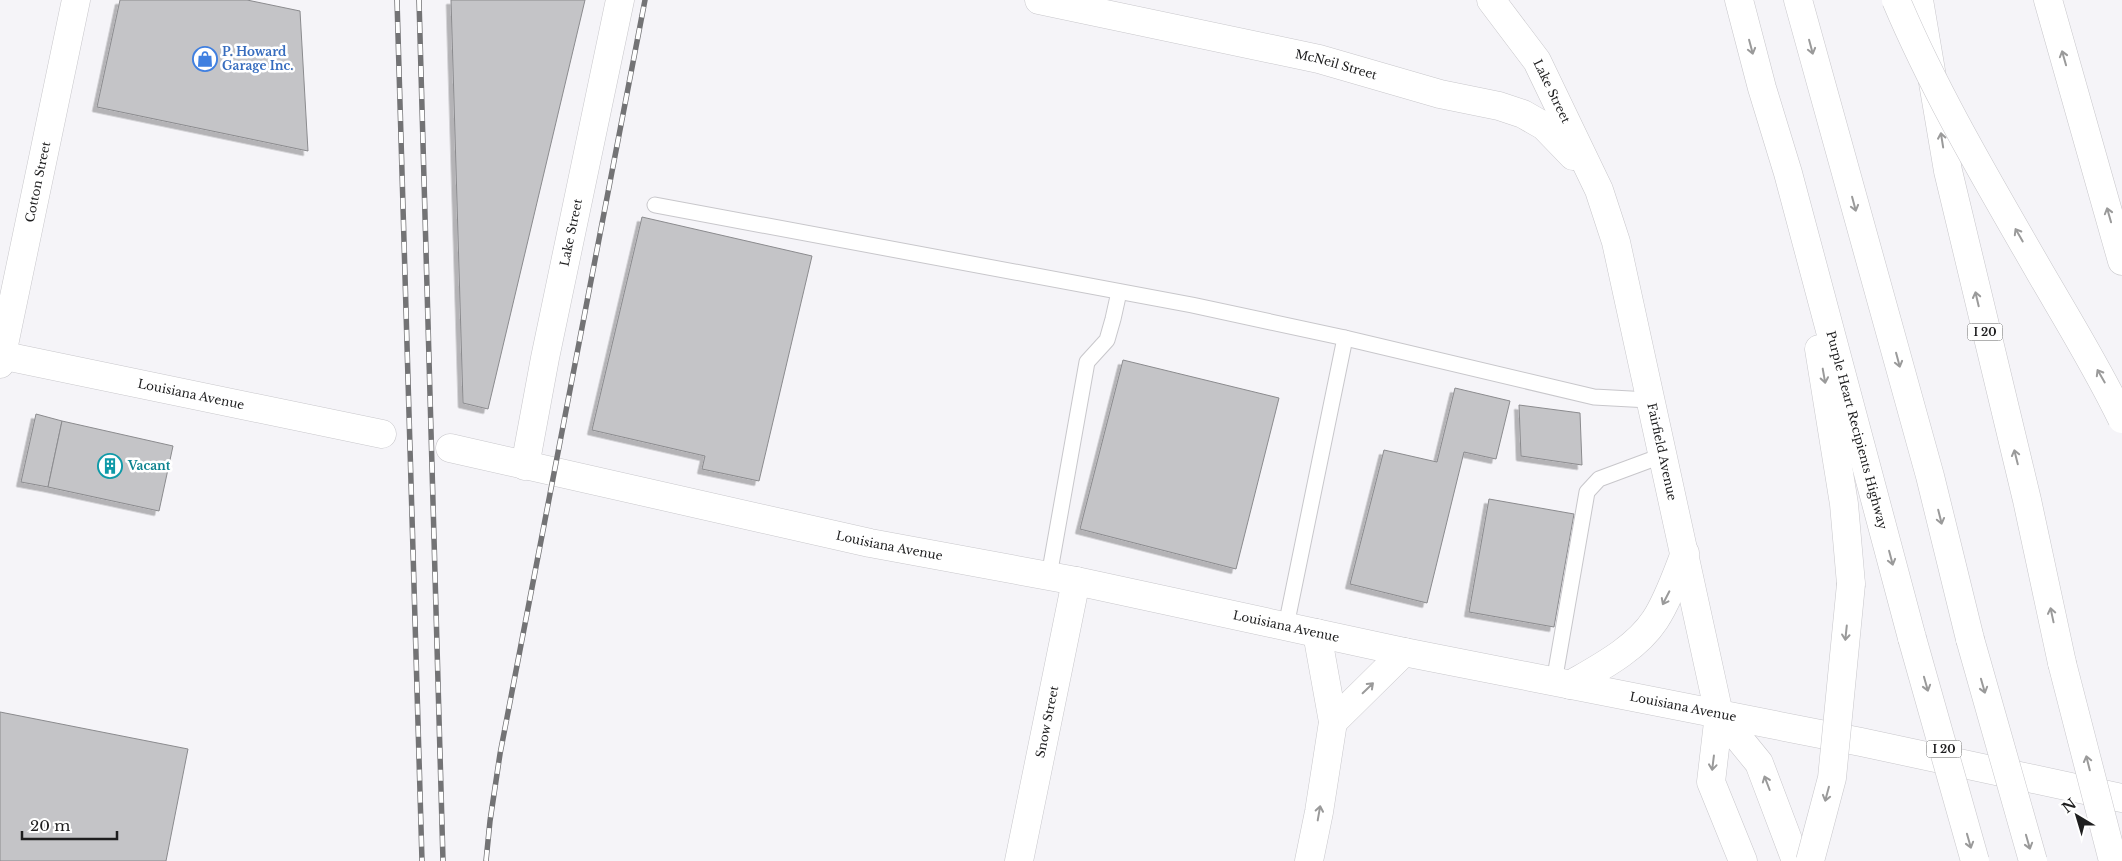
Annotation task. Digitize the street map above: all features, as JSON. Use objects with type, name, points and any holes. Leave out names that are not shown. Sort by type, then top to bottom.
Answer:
[{"type":"main road","name":"Cotton Street","points":[[1,358],[76,0]]},
{"type":"main road","name":"Lake Street","points":[[525,466],[620,0]]},
{"type":"main road","name":"McNeil Street","points":[[1040,0],[1319,59],[1440,94],[1499,106],[1523,114],[1544,126],[1567,147],[1599,190]]},
{"type":"main road","name":"Lake Street","points":[[1491,0],[1537,61],[1599,190]]},
{"type":"main road","name":"Purple Heart Recipients Highway","points":[[1739,0],[1762,88],[1788,173],[1912,638],[1975,861]]},
{"type":"main road","points":[[1798,0],[1928,467],[1970,639],[2033,861]]},
{"type":"main road","points":[[1896,0],[1909,30],[1980,169],[2104,381],[2122,420]]},
{"type":"main road","name":"I 20","points":[[1919,0],[1948,171],[2027,500],[2062,663],[2113,861]]},
{"type":"main road","points":[[2048,0],[2122,261]]},
{"type":"main road","points":[[1788,173],[1835,442],[1844,504],[1851,584],[1832,778],[1810,861]]},
{"type":"main road","name":"Fairfield Avenue","points":[[1599,190],[1616,242],[1661,456],[1719,714],[1711,782],[1743,861]]},
{"type":"main road","name":"Louisiana Avenue","points":[[1,358],[382,434]]},
{"type":"main road","name":"Louisiana Avenue","points":[[450,448],[870,542],[1076,581],[1404,652],[1719,714],[2122,798]]},
{"type":"main road","points":[[1562,683],[1613,659],[1643,634],[1655,620],[1670,591],[1684,553]]},
{"type":"main road","name":"Snow Street","points":[[1019,861],[1076,581]]},
{"type":"main road","points":[[1309,861],[1319,812],[1333,722],[1317,633]]},
{"type":"main road","points":[[1333,722],[1404,652]]},
{"type":"main road","name":"Fairfield Avenue","points":[[1719,714],[1759,763],[1796,861]]},
{"type":"lane","points":[[655,204],[1192,305],[1345,338],[1594,397],[1649,400]]},
{"type":"lane","points":[[1049,576],[1087,362],[1106,340],[1114,319],[1119,292]]},
{"type":"lane","points":[[1286,626],[1345,338]]},
{"type":"lane","points":[[1562,683],[1587,492],[1599,478],[1661,456]]},
{"type":"building","name":"P. Howard Garage Inc.","points":[[120,0],[247,0],[300,11],[308,151],[97,107]]},
{"type":"building","points":[[451,0],[585,0],[488,409],[463,403]]},
{"type":"building","points":[[642,217],[812,256],[759,481],[702,469],[705,456],[592,430]]},
{"type":"building","points":[[1123,360],[1279,398],[1236,569],[1080,529]]},
{"type":"building","points":[[1455,388],[1510,401],[1496,459],[1464,452],[1427,603],[1350,584],[1384,450],[1437,462]]},
{"type":"building","points":[[1519,405],[1580,413],[1582,465],[1521,456]]},
{"type":"building","points":[[36,414],[62,421],[48,487],[21,482]]},
{"type":"building","name":"Vacant","points":[[62,421],[173,446],[159,511],[48,487]]},
{"type":"building","points":[[1489,499],[1574,514],[1554,627],[1469,612]]},
{"type":"building","points":[[0,712],[188,749],[166,861],[0,861]]},
{"type":"railway","points":[[397,0],[422,861]]},
{"type":"railway","points":[[419,0],[443,861]]},
{"type":"railway","points":[[486,861],[500,754],[645,0]]},
{"type":"place","name":"P. Howard Garage Inc.","points":[[205,59]]},
{"type":"place","name":"Vacant","points":[[110,466]]}]
